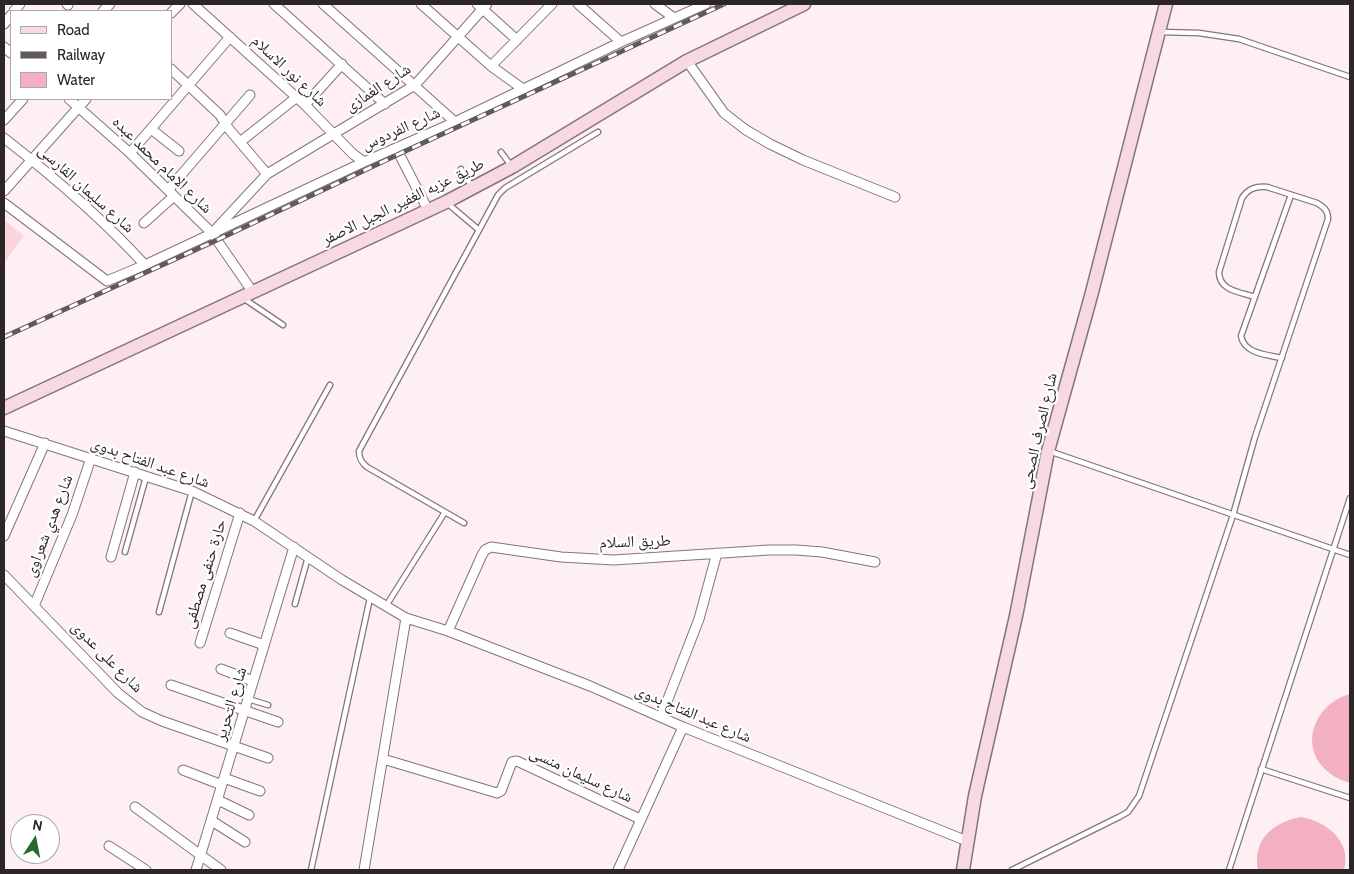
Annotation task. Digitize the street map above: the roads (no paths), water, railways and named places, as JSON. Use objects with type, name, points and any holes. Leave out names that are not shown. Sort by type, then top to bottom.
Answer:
[{"type":"street","name":"شارع نور الاسلام","points":[[193,4],[297,97],[353,154],[364,162]]},
{"type":"street","points":[[274,4],[385,104]]},
{"type":"street","points":[[323,4],[455,122]]},
{"type":"street","points":[[421,4],[491,66],[523,89]]},
{"type":"street","points":[[491,66],[552,4]]},
{"type":"street","points":[[578,4],[620,42]]},
{"type":"street","points":[[655,4],[674,18]]},
{"type":"street","name":"شارع الفردوس","points":[[4,203],[107,281],[455,122],[620,42],[706,4]]},
{"type":"street","name":"طريق عزبه الغفير, الجبل الاصفر","points":[[4,408],[446,202],[512,167],[687,61],[781,9],[804,4]]},
{"type":"street","name":"شارع الصرف الصحى","points":[[963,870],[975,796],[1016,616],[1048,451],[1091,296],[1166,4]]},
{"type":"street","points":[[482,5],[516,40]]},
{"type":"street","name":"شارع الغمازى","points":[[212,234],[267,174],[415,85],[459,37],[482,5]]},
{"type":"street","points":[[130,153],[230,37]]},
{"type":"street","points":[[687,61],[724,113],[746,130],[803,160],[895,197]]},
{"type":"street","points":[[305,105],[342,64]]},
{"type":"street","points":[[172,69],[220,114],[225,124],[267,174]]},
{"type":"street","points":[[144,223],[250,94]]},
{"type":"street","points":[[240,142],[297,97]]},
{"type":"street","points":[[4,120],[22,100]]},
{"type":"street","name":"شارع الامام محمد عبده","points":[[70,100],[130,153],[212,234],[247,294]]},
{"type":"street","points":[[4,191],[85,100]]},
{"type":"street","points":[[151,129],[179,151]]},
{"type":"street","name":"شارع سليمان الفارسى","points":[[4,138],[96,215],[145,265]]},
{"type":"street","points":[[396,148],[428,210]]},
{"type":"street","name":"شارع عبد الفتاح بدوى","points":[[4,431],[147,475],[192,491],[254,521],[370,598],[406,618],[448,631],[590,686],[683,727],[967,842]]},
{"type":"street","points":[[4,536],[45,443]]},
{"type":"street","name":"شارع هدي شعراوى","points":[[34,606],[72,515],[92,458]]},
{"type":"street","points":[[111,557],[135,472]]},
{"type":"street","name":"حارة حنفى مصطفى","points":[[200,643],[240,513]]},
{"type":"street","name":"شارع التحرير","points":[[196,870],[294,547]]},
{"type":"street","name":"طريق السلام","points":[[448,631],[482,555],[491,547],[561,556],[614,560],[796,550],[822,552],[876,562]]},
{"type":"street","points":[[661,717],[699,619],[717,553]]},
{"type":"street","name":"شارع على عدوى","points":[[4,575],[118,693],[142,712],[162,721],[268,758]]},
{"type":"street","points":[[364,870],[406,618]]},
{"type":"street","points":[[230,633],[264,644]]},
{"type":"street","points":[[221,669],[254,681]]},
{"type":"street","points":[[171,685],[244,712],[278,722]]},
{"type":"street","points":[[618,870],[683,727]]},
{"type":"street","name":"شارع سليمان منسى","points":[[383,759],[497,793],[501,791],[512,762],[517,761],[640,819]]},
{"type":"street","points":[[183,770],[260,791]]},
{"type":"street","points":[[218,800],[249,815]]},
{"type":"street","points":[[135,807],[221,870]]},
{"type":"street","points":[[212,821],[245,842]]},
{"type":"street","points":[[110,846],[146,870]]},
{"type":"lane","points":[[1159,32],[1199,33],[1239,39],[1350,77]]},
{"type":"lane","points":[[464,523],[367,467],[359,457],[359,451],[501,191],[598,132]]},
{"type":"lane","points":[[501,152],[512,167]]},
{"type":"lane","points":[[462,169],[473,188]]},
{"type":"lane","points":[[1012,870],[1128,812],[1139,796],[1233,515],[1255,437],[1328,220],[1328,213],[1324,208],[1317,203],[1267,187],[1259,186],[1246,192],[1242,198],[1219,272],[1219,280],[1223,286],[1229,289],[1255,297]]},
{"type":"lane","points":[[1282,358],[1246,347],[1242,342],[1241,336],[1291,195]]},
{"type":"lane","points":[[446,202],[479,230]]},
{"type":"lane","points":[[247,294],[283,325]]},
{"type":"lane","points":[[254,521],[330,385]]},
{"type":"lane","points":[[1048,451],[1350,555]]},
{"type":"lane","points":[[126,552],[147,475]]},
{"type":"lane","points":[[159,612],[192,491]]},
{"type":"lane","points":[[1229,870],[1350,498]]},
{"type":"lane","points":[[386,607],[445,512]]},
{"type":"lane","points":[[295,604],[308,557]]},
{"type":"lane","points":[[311,870],[370,598]]},
{"type":"lane","points":[[248,699],[268,705]]},
{"type":"lane","points":[[1261,769],[1350,798]]},
{"type":"water","points":[[1350,694],[1350,783],[1331,775],[1326,770],[1318,760],[1313,748],[1312,737],[1320,715],[1338,699]]},
{"type":"water","points":[[1301,817],[1319,823],[1335,834],[1344,850],[1344,870],[1258,870],[1258,850],[1267,834],[1282,823]]},
{"type":"railway","points":[[4,337],[724,4]]}]
